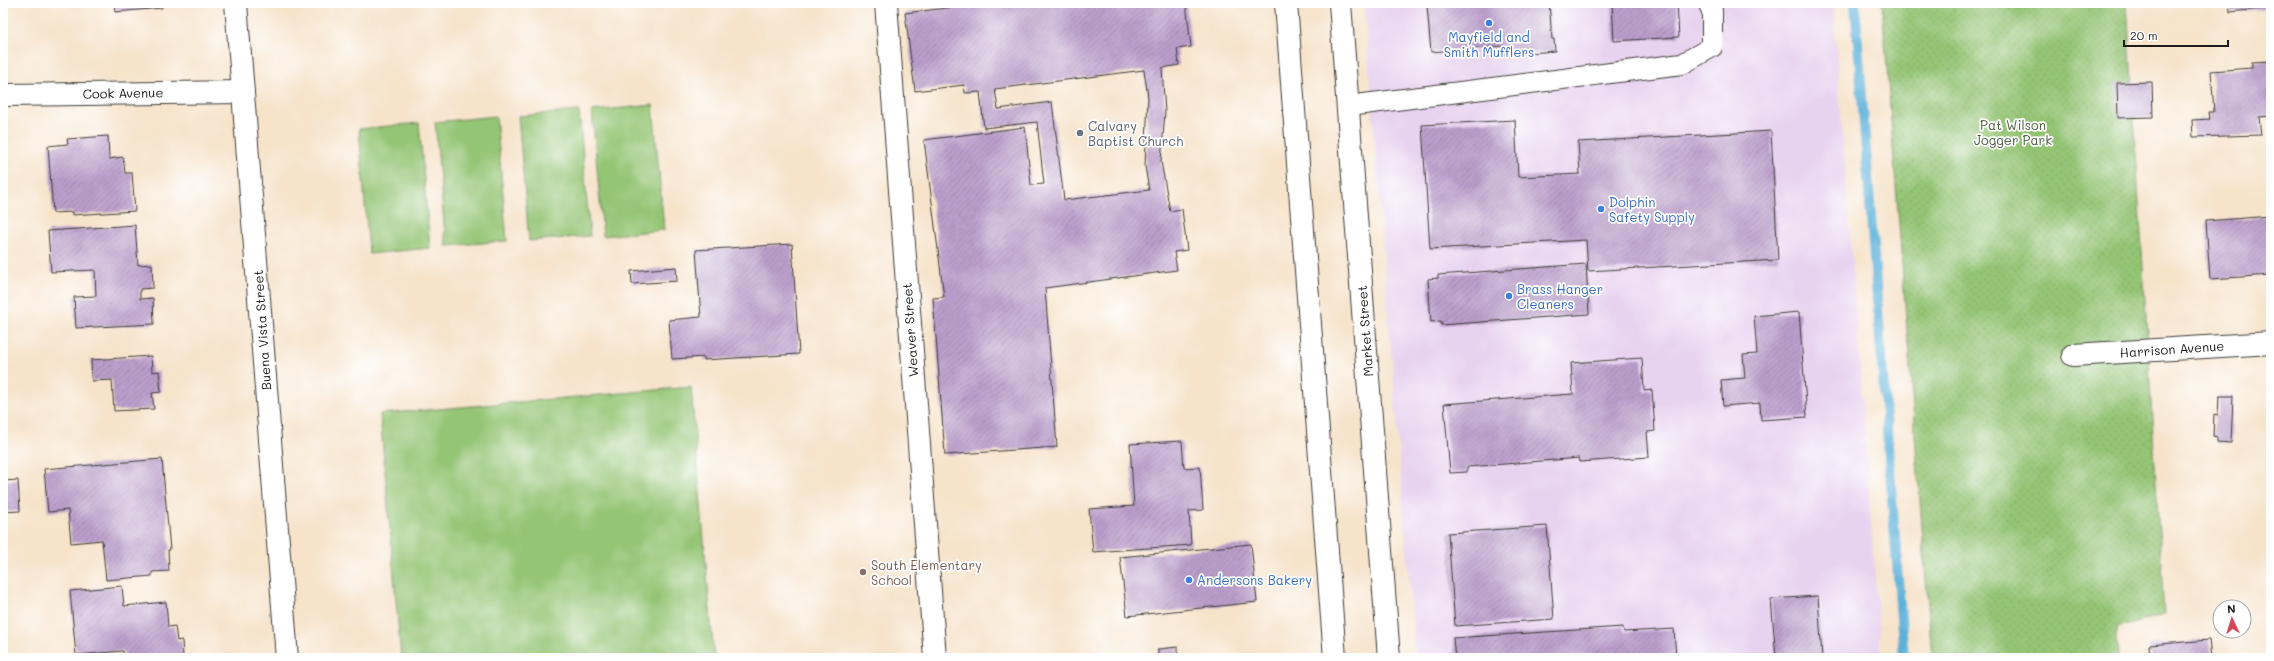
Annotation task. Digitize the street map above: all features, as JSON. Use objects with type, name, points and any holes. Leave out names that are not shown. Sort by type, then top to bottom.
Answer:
[{"type":"street","name":"Buena Vista Street","points":[[236,3],[287,658]]},
{"type":"street","name":"Weaver Street","points":[[886,3],[935,658]]},
{"type":"street","points":[[1286,3],[1336,658]]},
{"type":"street","name":"Market Street","points":[[1340,3],[1389,658]]},
{"type":"street","name":"Cook Avenue","points":[[3,95],[243,92]]},
{"type":"street","name":"Harrison Avenue","points":[[2073,355],[2271,343]]},
{"type":"lane","points":[[1348,106],[1682,64],[1712,47],[1712,10],[1708,3]]},
{"type":"shaded area","points":[[1364,3],[1833,3],[1881,658],[1415,658]]},
{"type":"green space","name":"Pat Wilson Jogger Park","points":[[1882,3],[2127,3],[2164,615],[2117,627],[2118,658],[1932,658]]},
{"type":"green space","points":[[653,105],[664,230],[603,236],[592,111]]},
{"type":"green space","points":[[579,111],[590,236],[529,241],[518,116]]},
{"type":"green space","points":[[496,116],[507,241],[446,246],[435,122]]},
{"type":"green space","points":[[419,123],[430,248],[369,254],[359,129]]},
{"type":"green space","points":[[691,387],[714,658],[401,658],[380,414]]},
{"type":"building","points":[[114,3],[161,3],[162,8],[115,12]]},
{"type":"building","points":[[954,3],[1186,3],[1191,47],[1177,49],[1179,65],[1162,68],[1165,112],[1161,161],[1170,211],[1182,209],[1187,250],[1174,252],[1177,270],[1045,288],[1057,447],[945,455],[933,298],[944,297],[924,140],[1025,127],[1031,185],[1044,184],[1037,122],[984,128],[980,92],[965,93],[964,85],[915,91],[905,13],[955,7]],"holes":[[[1144,70],[1148,97],[1145,166],[1149,190],[1064,200],[1052,102],[998,109],[995,89]]]},
{"type":"building","name":"Mayfield and Smith Mufflers","points":[[1465,3],[1549,3],[1552,39],[1554,39],[1555,51],[1505,55],[1504,46],[1431,52],[1427,6]]},
{"type":"building","points":[[1612,3],[1677,3],[1679,37],[1614,41]]},
{"type":"building","points":[[2229,3],[2271,3],[2271,8],[2230,12]]},
{"type":"building","points":[[2271,61],[2271,116],[2259,117],[2261,135],[2193,137],[2192,120],[2210,119],[2209,112],[2214,112],[2211,71],[2252,68],[2252,62]]},
{"type":"building","points":[[2152,82],[2153,117],[2118,118],[2117,83]]},
{"type":"building","name":"Dolphin Safety Supply","points":[[1515,120],[1518,177],[1580,174],[1578,142],[1771,131],[1778,260],[1588,271],[1586,240],[1430,249],[1422,125]]},
{"type":"building","points":[[108,136],[109,159],[123,157],[125,173],[132,173],[135,211],[72,215],[72,212],[53,213],[48,146],[68,144],[67,139]]},
{"type":"building","points":[[2271,216],[2271,275],[2210,279],[2206,221]]},
{"type":"building","points":[[135,225],[138,265],[152,264],[153,288],[140,289],[140,299],[153,298],[154,324],[76,328],[74,297],[96,296],[95,270],[51,272],[48,231]]},
{"type":"building","points":[[792,244],[799,354],[704,360],[704,357],[672,359],[669,320],[701,317],[696,250]]},
{"type":"building","name":"Brass Hanger Cleaners","points":[[1586,264],[1589,314],[1441,325],[1441,321],[1431,322],[1428,279],[1438,278],[1438,275]]},
{"type":"building","points":[[676,267],[677,281],[632,284],[631,271]]},
{"type":"building","points":[[1799,312],[1807,417],[1761,420],[1760,403],[1723,406],[1721,380],[1745,378],[1743,355],[1757,354],[1754,316]]},
{"type":"building","points":[[151,356],[152,372],[159,371],[161,392],[152,393],[154,409],[114,411],[112,380],[92,381],[91,360]]},
{"type":"building","points":[[1642,358],[1644,391],[1652,390],[1655,431],[1647,432],[1649,457],[1580,462],[1579,458],[1467,467],[1467,472],[1450,473],[1444,404],[1573,394],[1571,363]]},
{"type":"building","points":[[2219,396],[2233,396],[2231,443],[2218,442],[2218,437],[2213,436],[2214,414],[2218,415]]},
{"type":"building","points":[[1182,441],[1184,468],[1200,467],[1203,510],[1189,511],[1191,545],[1093,552],[1089,509],[1134,506],[1130,444]]},
{"type":"building","points":[[162,459],[170,550],[168,550],[169,571],[152,572],[152,576],[106,580],[102,540],[71,543],[68,510],[48,512],[44,469]]},
{"type":"building","points":[[18,480],[20,511],[3,512],[3,481]]},
{"type":"building","points":[[1547,526],[1554,619],[1455,626],[1448,533]]},
{"type":"building","name":"Andersons Bakery","points":[[1251,544],[1257,602],[1127,616],[1120,557]]},
{"type":"building","points":[[122,586],[124,606],[166,602],[168,627],[175,626],[177,641],[182,640],[183,658],[124,658],[123,651],[76,655],[70,591]]},
{"type":"building","points":[[1818,596],[1822,658],[1776,658],[1771,599]]},
{"type":"building","points":[[1623,627],[1624,632],[1674,629],[1676,658],[1455,658],[1453,638]]},
{"type":"building","points":[[2209,640],[2211,658],[2150,658],[2149,645]]},
{"type":"building","points":[[1178,647],[1178,658],[1158,658],[1158,649]]},
{"type":"waterway","points":[[1855,3],[1904,658]]},
{"type":"place","name":"Mayfield and Smith Mufflers","points":[[1489,23]]},
{"type":"place","name":"Calvary Baptist Church","points":[[1080,133]]},
{"type":"place","name":"Dolphin Safety Supply","points":[[1601,209]]},
{"type":"place","name":"Brass Hanger Cleaners","points":[[1509,296]]},
{"type":"place","name":"South Elementary School","points":[[863,572]]},
{"type":"place","name":"Andersons Bakery","points":[[1189,580]]}]
